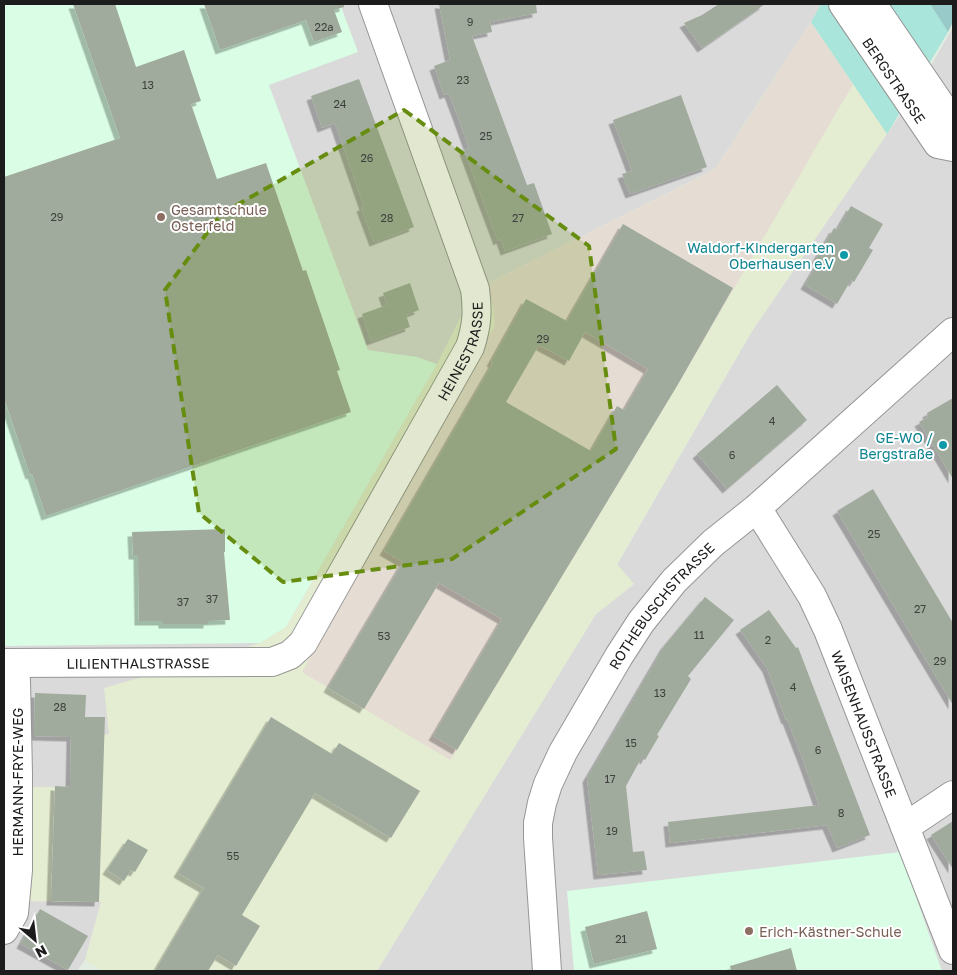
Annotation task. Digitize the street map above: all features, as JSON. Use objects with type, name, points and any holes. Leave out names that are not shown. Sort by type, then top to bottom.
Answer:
[{"type":"street","name":"HEINESTRASSE","points":[[272,662],[290,655],[303,643],[470,347],[477,318],[475,289],[373,4]]},
{"type":"street","name":"BERGSTRASSE","points":[[843,4],[938,144],[953,147]]},
{"type":"street","name":"BERGSTRASSE","points":[[872,4],[953,124]]},
{"type":"street","name":"ROTHEBUSCHSTRASSE","points":[[548,971],[538,838],[538,823],[542,803],[548,784],[568,744],[640,622],[674,581],[713,543],[757,508],[953,332]]},
{"type":"street","name":"WAISENHAUSSTRASSE","points":[[757,508],[812,596],[828,630],[953,950]]},
{"type":"street","name":"LILIENTHALSTRASSE","points":[[9,663],[272,662]]},
{"type":"street","name":"HERMANN-FRYE-WEG","points":[[4,930],[14,912],[11,870],[18,763],[16,681],[9,663]]},
{"type":"street","points":[[905,827],[953,795]]},
{"type":"highlighted area","points":[[404,110],[589,246],[616,449],[452,559],[283,582],[199,513],[165,290],[221,214]]},
{"type":"shaded area","points":[[4,4],[821,4],[715,169],[475,289],[437,364],[272,662],[109,735],[72,787],[27,787],[26,901],[101,902],[85,960],[77,971],[4,971]]},
{"type":"shaded area","name":"Gesamtschule Osterfeld","points":[[4,4],[340,4],[358,52],[269,85],[368,350],[417,357],[437,364],[286,627],[260,643],[4,646]]},
{"type":"shaded area","points":[[821,4],[930,4],[948,32],[887,134],[811,22]]},
{"type":"shaded area","points":[[930,4],[953,4],[953,22],[948,32]]},
{"type":"shaded area","points":[[811,22],[887,134],[752,331],[617,564],[634,584],[596,614],[377,971],[102,971],[85,960],[101,902],[26,901],[27,787],[72,787],[74,739],[109,734],[104,688],[260,643],[286,627],[437,364],[475,289],[715,169]]},
{"type":"shaded area","points":[[811,22],[853,84],[677,386],[450,760],[302,672],[495,326],[493,306],[485,285],[715,169]]},
{"type":"shaded area","points":[[953,27],[953,971],[377,971],[596,614],[634,584],[617,565],[752,331],[917,90]]},
{"type":"shaded area","name":"Erich-Kästner-Schule","points":[[900,852],[942,971],[574,971],[567,891]]},
{"type":"building","points":[[73,4],[115,4],[136,67],[184,50],[201,101],[191,104],[217,179],[266,163],[303,271],[306,270],[340,370],[337,371],[351,412],[46,516],[4,398],[4,177],[120,138]]},
{"type":"building","points":[[204,4],[344,4],[344,7],[334,10],[342,32],[314,42],[306,20],[220,50]]},
{"type":"building","points":[[439,4],[536,4],[537,13],[490,22],[492,32],[472,36],[527,185],[534,183],[552,234],[505,251],[501,239],[498,241],[464,150],[469,148],[459,120],[449,93],[444,95],[434,66],[450,60]]},
{"type":"building","points":[[719,4],[765,4],[702,48],[684,23],[702,15]]},
{"type":"building","points":[[359,79],[414,227],[374,242],[361,207],[364,206],[335,123],[322,128],[311,96]]},
{"type":"building","points":[[681,95],[707,167],[630,194],[622,174],[632,171],[613,120]]},
{"type":"building","name":"Waldorf-Kindergarten Oberhausen e.V","points":[[851,206],[883,224],[869,248],[873,250],[854,282],[851,280],[837,304],[805,285],[819,261],[816,259],[834,228],[837,230]]},
{"type":"building","points":[[623,224],[733,288],[677,386],[457,750],[433,736],[502,619],[439,583],[364,709],[328,688],[403,562],[384,551],[493,363],[491,362],[526,299],[567,321]],"holes":[[[585,332],[648,369],[624,410],[617,406],[591,451],[506,402],[539,345],[569,361]]]},
{"type":"building","points":[[410,283],[419,310],[406,315],[410,327],[371,341],[362,314],[387,305],[383,293]]},
{"type":"building","points":[[777,385],[807,420],[727,489],[697,454]]},
{"type":"building","name":"GE-WO / Bergstraße","points":[[953,398],[953,479],[919,422],[928,417],[927,413]]},
{"type":"building","points":[[873,489],[953,623],[953,705],[837,511]]},
{"type":"building","points":[[225,529],[224,552],[230,620],[208,621],[208,624],[163,624],[163,621],[139,621],[138,555],[133,555],[132,532]]},
{"type":"building","points":[[705,597],[734,620],[688,676],[691,679],[657,735],[659,736],[645,760],[642,757],[626,786],[633,852],[644,851],[647,870],[598,875],[587,778],[665,645]]},
{"type":"building","points":[[769,610],[796,648],[798,647],[870,835],[837,848],[827,825],[670,843],[668,822],[819,805],[767,668],[740,630]]},
{"type":"building","points":[[35,693],[86,695],[85,717],[105,717],[99,902],[51,901],[55,786],[70,787],[71,737],[34,736]]},
{"type":"building","points":[[271,717],[332,754],[339,743],[420,791],[391,838],[315,793],[242,915],[260,926],[236,966],[218,955],[208,971],[155,971],[204,888],[178,873]]},
{"type":"building","points":[[953,821],[953,869],[931,835]]},
{"type":"building","points":[[128,839],[148,850],[135,872],[131,870],[124,881],[107,870]]},
{"type":"building","points":[[40,909],[88,936],[68,970],[21,944]]},
{"type":"building","points":[[647,911],[657,949],[594,964],[585,927]]},
{"type":"building","points":[[791,948],[797,971],[731,971],[730,966]]},
{"type":"place","name":"Gesamtschule Osterfeld","points":[[161,217]]},
{"type":"place","name":"Waldorf-Kindergarten Oberhausen e.V","points":[[844,255]]},
{"type":"place","name":"GE-WO / Bergstraße","points":[[943,445]]},
{"type":"place","name":"Erich-Kästner-Schule","points":[[749,931]]}]
